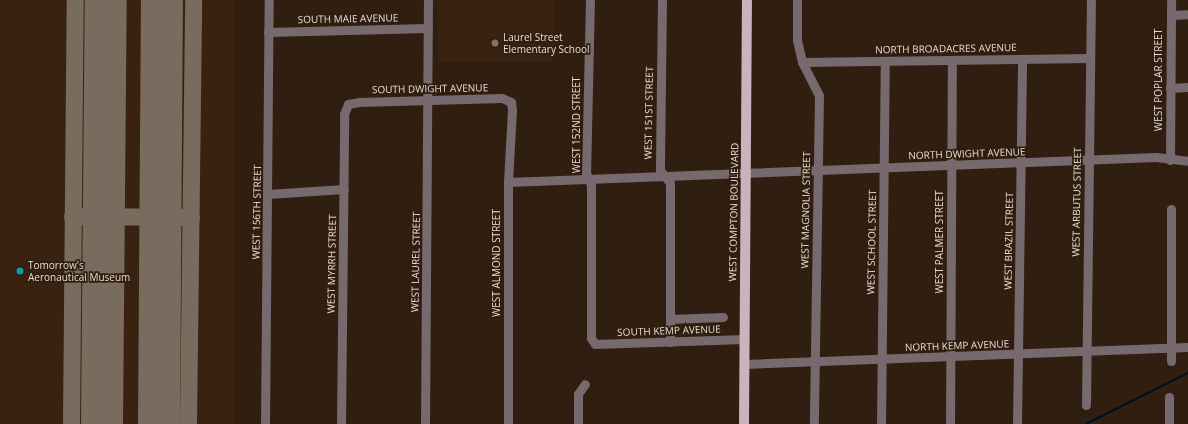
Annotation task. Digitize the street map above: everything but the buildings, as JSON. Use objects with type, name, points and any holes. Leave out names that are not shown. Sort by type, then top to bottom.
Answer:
[{"type":"main road","name":"WEST COMPTON BOULEVARD","points":[[744,424],[747,174],[747,0]]},
{"type":"street","name":"WEST 156TH STREET","points":[[264,424],[268,194],[269,0]]},
{"type":"street","name":"WEST LAUREL STREET","points":[[425,424],[428,0]]},
{"type":"street","name":"WEST 152ND STREET","points":[[590,0],[586,173],[591,185],[591,338],[594,344]]},
{"type":"street","name":"WEST 151ST STREET","points":[[662,0],[660,170],[670,183],[670,342]]},
{"type":"street","name":"WEST MAGNOLIA STREET","points":[[797,0],[797,40],[802,62],[819,96],[814,424]]},
{"type":"street","name":"WEST ARBUTUS STREET","points":[[1086,405],[1091,0]]},
{"type":"street","name":"WEST POPLAR STREET","points":[[1170,160],[1171,0]]},
{"type":"street","points":[[1171,14],[1188,14]]},
{"type":"street","name":"SOUTH MAIE AVENUE","points":[[268,32],[428,28]]},
{"type":"street","name":"NORTH BROADACRES AVENUE","points":[[802,62],[1090,58]]},
{"type":"street","name":"WEST BRAZIL STREET","points":[[1018,424],[1022,59]]},
{"type":"street","name":"WEST PALMER STREET","points":[[950,424],[952,60]]},
{"type":"street","name":"WEST SCHOOL STREET","points":[[881,424],[885,61]]},
{"type":"street","points":[[1170,88],[1188,87]]},
{"type":"street","name":"SOUTH DWIGHT AVENUE","points":[[348,104],[359,102],[502,98],[511,102]]},
{"type":"street","name":"WEST ALMOND STREET","points":[[508,424],[508,182],[511,102]]},
{"type":"street","name":"WEST MYRRH STREET","points":[[341,424],[344,114],[348,104]]},
{"type":"street","name":"NORTH DWIGHT AVENUE","points":[[747,174],[952,165],[1020,164],[1156,157],[1170,160],[1188,161]]},
{"type":"street","points":[[508,182],[747,174]]},
{"type":"street","points":[[268,194],[344,189]]},
{"type":"street","points":[[1170,361],[1171,209]]},
{"type":"street","points":[[670,319],[723,317]]},
{"type":"street","name":"SOUTH KEMP AVENUE","points":[[594,344],[744,339]]},
{"type":"street","name":"NORTH KEMP AVENUE","points":[[744,364],[950,358],[1188,347]]},
{"type":"street","points":[[578,424],[578,394],[585,384]]},
{"type":"street","points":[[1169,397],[1169,424]]},
{"type":"shaded area","points":[[0,0],[235,0],[235,424],[0,424]]},
{"type":"shaded area","name":"Laurel Street Elementary School","points":[[438,0],[553,0],[553,62],[438,62]]},
{"type":"waterway","points":[[1086,424],[1188,373]]},
{"type":"taxiway","points":[[71,424],[75,0]]},
{"type":"taxiway","points":[[188,424],[193,0]]},
{"type":"taxiway","points":[[72,216],[191,217]]},
{"type":"runway","points":[[102,424],[106,0]]},
{"type":"runway","points":[[159,424],[162,0]]},
{"type":"place","name":"Laurel Street Elementary School","points":[[495,43]]},
{"type":"place","name":"Tomorrow's Aeronautical Museum","points":[[20,271]]}]
